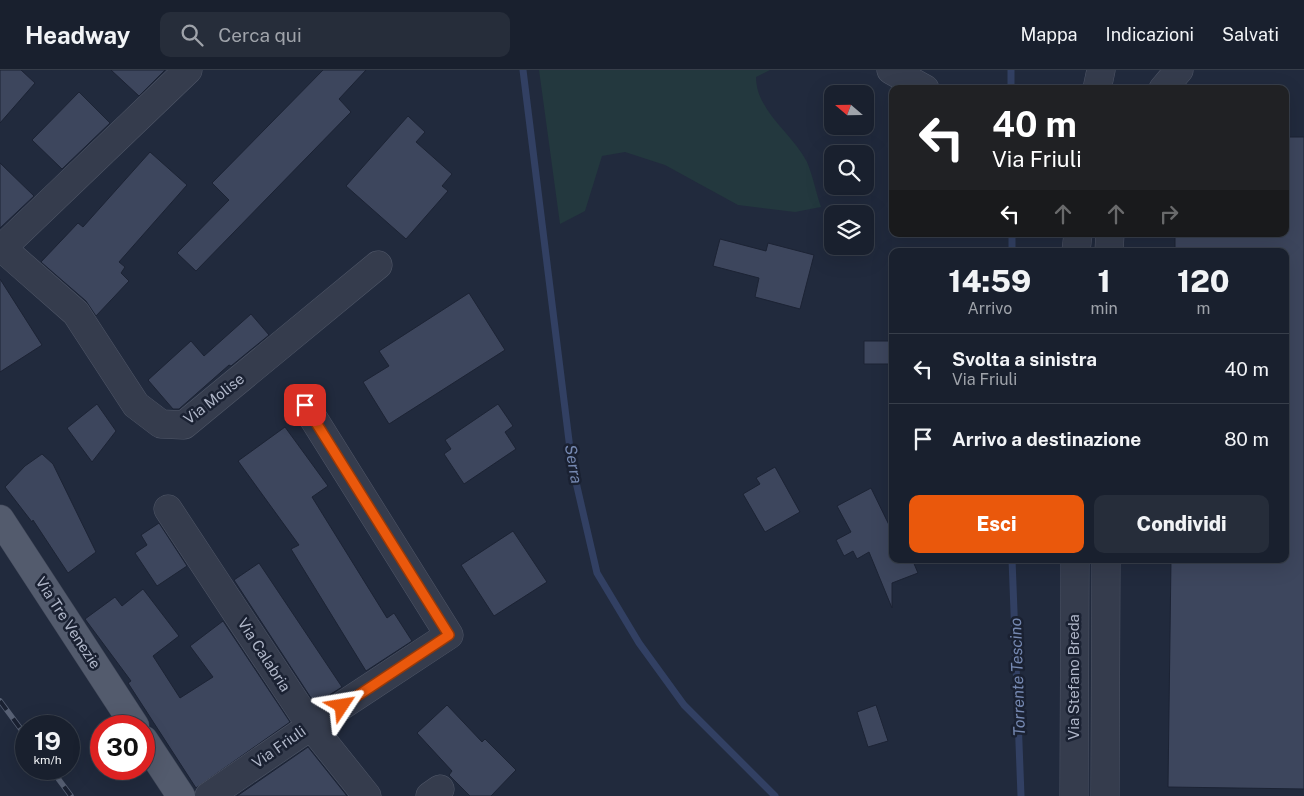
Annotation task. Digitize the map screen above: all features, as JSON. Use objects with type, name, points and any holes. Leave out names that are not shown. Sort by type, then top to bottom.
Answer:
[{"type":"main road","name":"Via Tre Venezie","points":[[0,519],[128,715]]},
{"type":"main road","points":[[155,757],[180,796]]},
{"type":"street","name":"Via Molise","points":[[188,70],[1,249],[76,313],[136,406],[161,424],[184,425],[378,265]]},
{"type":"street","points":[[891,70],[918,85]]},
{"type":"street","points":[[1098,85],[1101,70]]},
{"type":"street","points":[[1166,85],[1179,70]]},
{"type":"street","name":"Via Friuli","points":[[209,796],[449,635],[305,405]]},
{"type":"street","name":"Via Calabria","points":[[168,509],[311,726],[367,796]]},
{"type":"street","name":"Via Stefano Breda","points":[[1074,796],[1075,563]]},
{"type":"street","points":[[1105,796],[1103,735],[1106,563]]},
{"type":"green space","points":[[539,70],[770,70],[756,77],[762,101],[801,151],[811,173],[821,207],[795,212],[738,205],[665,165],[625,152],[602,156],[585,211],[560,224]]},
{"type":"building","points":[[0,70],[21,70],[35,83],[0,123]]},
{"type":"building","points":[[111,70],[165,70],[139,96]]},
{"type":"building","points":[[323,70],[366,70],[339,99],[351,112],[196,271],[177,253],[229,200],[212,183]]},
{"type":"building","points":[[79,92],[110,123],[62,169],[32,140]]},
{"type":"building","points":[[408,116],[425,132],[416,142],[452,174],[442,186],[448,191],[406,239],[346,186]]},
{"type":"building","points":[[1289,137],[1304,137],[1304,789],[1168,787],[1171,563],[1289,563],[1289,248],[1175,248],[1175,237],[1289,237]]},
{"type":"building","points":[[150,152],[187,185],[119,262],[125,267],[121,273],[129,281],[96,316],[86,301],[41,262],[78,223],[83,227]]},
{"type":"building","points":[[0,163],[34,196],[0,228]]},
{"type":"building","points":[[720,239],[766,251],[768,243],[814,255],[800,309],[755,297],[759,278],[713,266]]},
{"type":"building","points":[[0,279],[42,345],[0,372]]},
{"type":"building","points":[[469,293],[505,350],[389,424],[363,382],[389,366],[379,351]]},
{"type":"building","points":[[251,314],[269,335],[231,366],[229,365],[179,409],[173,409],[148,380],[191,341],[204,356]]},
{"type":"building","points":[[864,341],[889,341],[889,364],[864,364]]},
{"type":"building","points":[[97,404],[116,431],[92,462],[67,428]]},
{"type":"building","points":[[498,404],[513,426],[505,432],[516,449],[464,484],[444,454],[451,449],[445,440]]},
{"type":"building","points":[[285,427],[328,486],[312,497],[387,618],[394,613],[412,641],[366,671],[291,549],[299,545],[238,461]]},
{"type":"building","points":[[42,454],[53,464],[96,552],[68,573],[33,520],[32,522],[5,487],[25,466]]},
{"type":"building","points":[[775,467],[800,512],[765,532],[743,494],[760,484],[756,478]]},
{"type":"building","points":[[871,488],[889,525],[889,563],[914,563],[918,573],[892,583],[892,608],[869,552],[857,559],[853,551],[844,556],[836,540],[851,532],[837,506]]},
{"type":"building","points":[[159,523],[187,566],[157,586],[135,553],[147,545],[141,535]]},
{"type":"building","points":[[513,531],[547,582],[494,616],[461,565]]},
{"type":"building","points":[[259,563],[342,687],[315,704],[234,580]]},
{"type":"building","points":[[143,589],[179,636],[153,656],[180,698],[213,677],[190,646],[223,621],[290,722],[196,788],[155,725],[155,715],[149,715],[128,683],[131,681],[85,619],[115,597],[122,606]]},
{"type":"building","points":[[447,705],[482,742],[485,739],[516,770],[491,796],[470,796],[449,775],[452,771],[417,733]]},
{"type":"building","points":[[876,705],[888,741],[868,747],[857,712]]},
{"type":"building","points":[[308,747],[347,796],[237,796]]},
{"type":"waterway","name":"Serra","points":[[523,70],[572,465],[597,573],[639,643],[684,705],[775,796]]},
{"type":"waterway","name":"Torrente Tescino","points":[[1011,70],[1011,85]]},
{"type":"waterway","name":"Torrente Tescino","points":[[1012,237],[1012,248]]},
{"type":"waterway","name":"Torrente Tescino","points":[[1012,563],[1021,796]]},
{"type":"railway","points":[[0,701],[15,721]]},
{"type":"railway","points":[[59,780],[71,796]]},
{"type":"route","points":[[305,405],[449,635],[342,706]]}]
